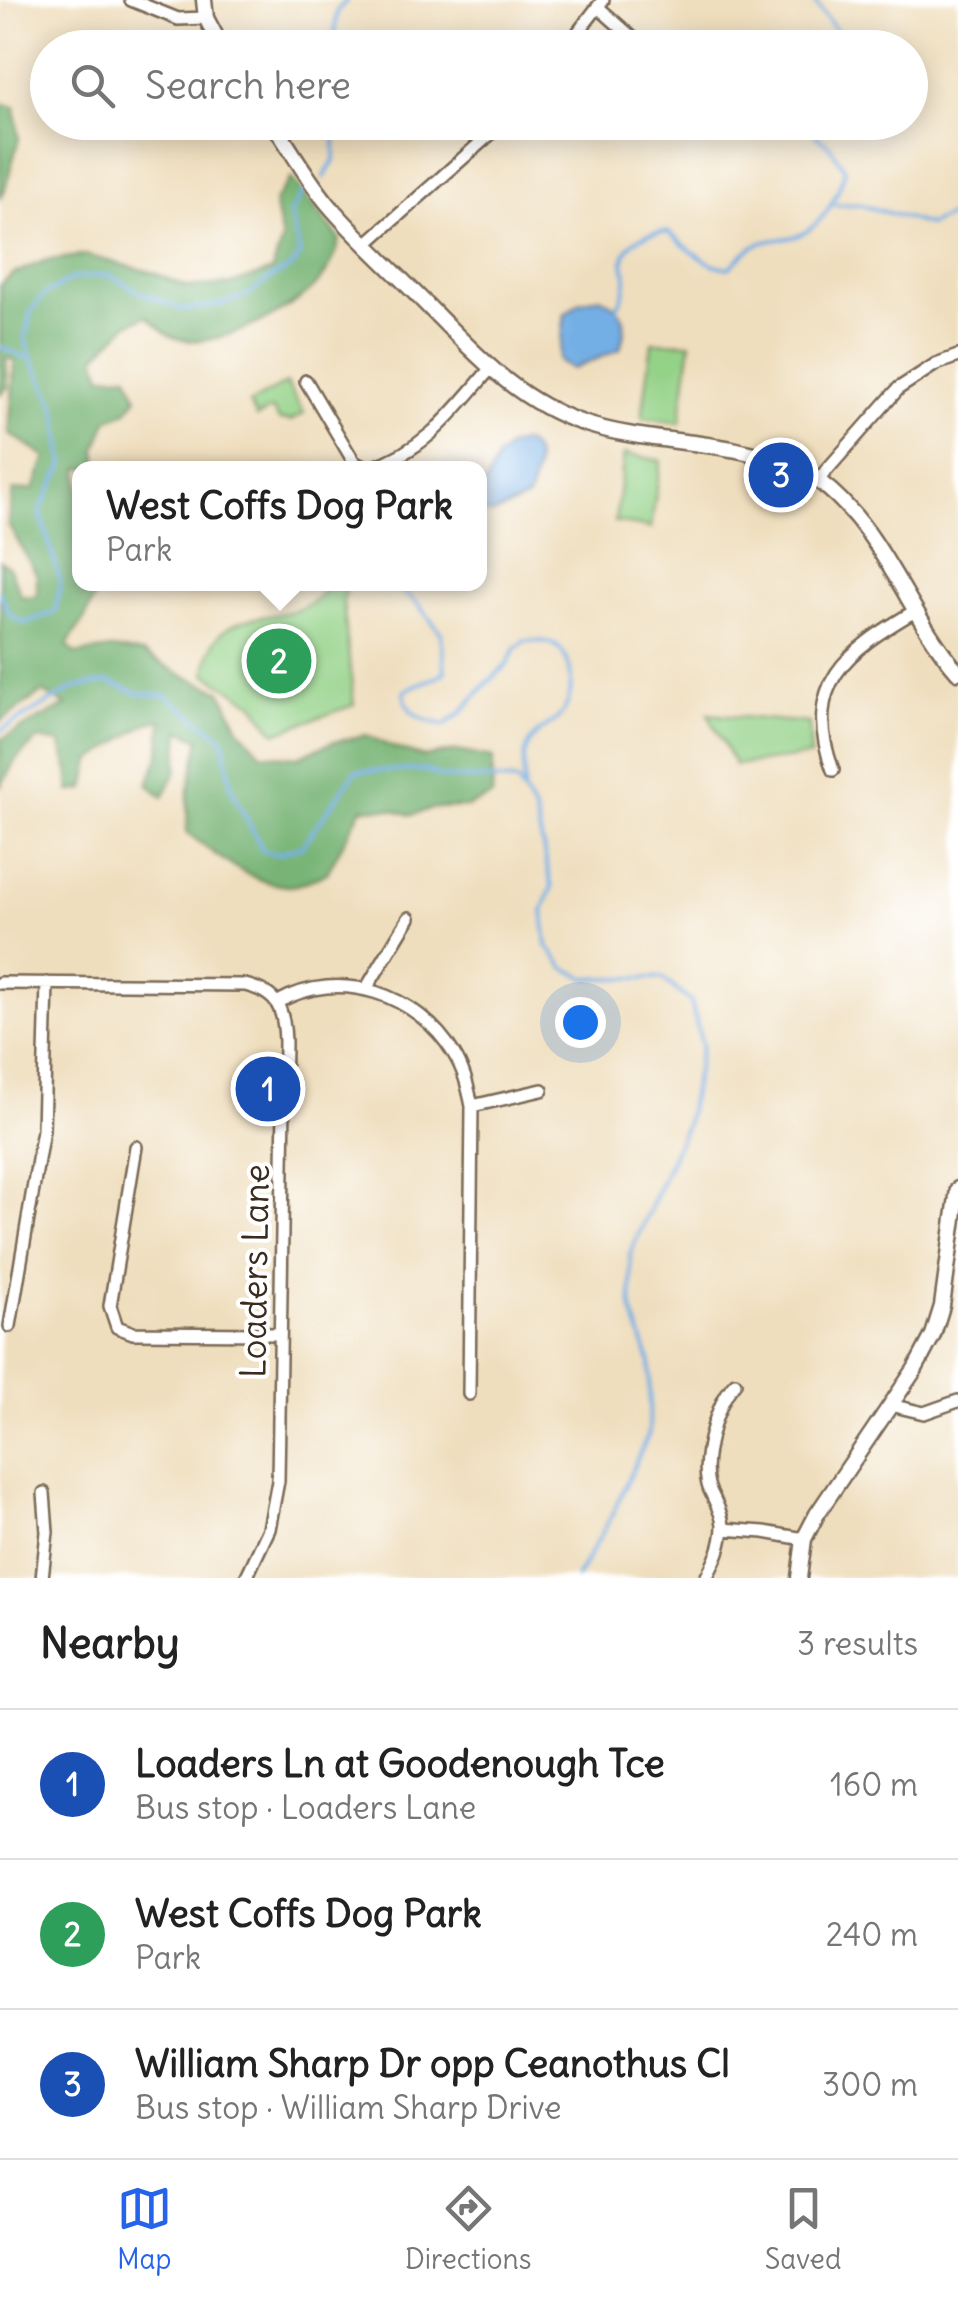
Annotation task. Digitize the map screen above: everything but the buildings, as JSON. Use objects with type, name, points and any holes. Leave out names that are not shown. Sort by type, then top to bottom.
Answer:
[{"type":"street","points":[[132,0],[178,19],[206,18]]},
{"type":"street","points":[[204,0],[212,30]]},
{"type":"street","points":[[580,30],[600,4],[626,30]]},
{"type":"street","points":[[285,140],[326,201],[366,244],[490,369],[531,400],[586,424],[752,452],[818,480],[862,526],[939,651],[958,672]]},
{"type":"street","points":[[366,244],[484,140]]},
{"type":"street","points":[[818,480],[899,388],[936,364],[958,356]]},
{"type":"street","points":[[391,461],[438,430],[490,369]]},
{"type":"street","points":[[306,381],[353,461]]},
{"type":"street","points":[[833,770],[825,748],[822,720],[826,695],[836,675],[850,654],[915,611]]},
{"type":"street","points":[[366,988],[409,918]]},
{"type":"street","points":[[0,983],[246,985],[264,991],[278,1002],[307,988],[366,988],[411,1009],[436,1030],[464,1074],[472,1106],[469,1394]]},
{"type":"street","points":[[10,1326],[43,1130],[46,983]]},
{"type":"street","name":"Loaders Lane","points":[[246,1578],[270,1529],[278,1481],[285,1042],[278,1002]]},
{"type":"street","points":[[472,1106],[542,1090]]},
{"type":"street","points":[[136,1147],[110,1306],[117,1327],[132,1333],[280,1334]]},
{"type":"street","points":[[799,1578],[804,1539],[817,1514],[933,1336],[942,1306],[958,1189]]},
{"type":"street","points":[[706,1578],[719,1553],[723,1530],[706,1472],[721,1404],[735,1382]]},
{"type":"street","points":[[890,1405],[924,1413],[958,1401]]},
{"type":"street","points":[[42,1578],[47,1532],[44,1493]]},
{"type":"street","points":[[723,1530],[804,1539]]},
{"type":"green space","points":[[0,103],[15,107],[19,139],[0,198]]},
{"type":"green space","points":[[291,178],[340,239],[331,264],[314,287],[267,319],[206,340],[171,336],[147,316],[128,324],[96,356],[102,376],[128,375],[137,397],[127,411],[107,420],[96,449],[98,461],[72,461],[72,591],[97,591],[67,645],[76,654],[111,649],[142,653],[221,691],[239,728],[262,754],[298,757],[333,742],[367,735],[424,757],[457,751],[493,758],[492,796],[467,807],[435,808],[411,815],[391,809],[362,808],[327,873],[288,886],[247,874],[187,832],[188,794],[200,739],[180,730],[177,770],[163,797],[148,784],[160,754],[162,720],[147,723],[91,761],[85,789],[70,791],[60,743],[38,739],[16,759],[0,788],[0,740],[66,705],[42,692],[0,722],[0,561],[9,567],[22,597],[37,596],[37,575],[8,524],[13,491],[34,489],[46,457],[9,433],[15,360],[6,358],[8,387],[0,394],[0,285],[13,274],[44,261],[85,255],[155,273],[187,287],[231,284],[272,271],[282,240],[274,202]]},
{"type":"green space","points":[[652,342],[691,343],[680,423],[642,418]]},
{"type":"green space","points":[[286,383],[304,413],[291,421],[279,420],[272,409],[257,417],[249,404]]},
{"type":"green space","points":[[624,454],[661,460],[651,528],[615,522]]},
{"type":"green space","points":[[324,591],[345,591],[354,705],[275,733],[254,704],[206,674],[211,650],[217,638],[235,624],[299,609]]},
{"type":"green space","points":[[708,714],[809,723],[811,756],[735,765]]},
{"type":"water","points":[[600,297],[623,317],[620,349],[573,369],[559,361],[565,314],[579,303]]},
{"type":"water","points":[[524,442],[534,453],[535,475],[528,498],[493,514],[487,513],[487,481],[497,458],[510,446]]},
{"type":"waterway","points":[[335,30],[337,11],[347,0]]},
{"type":"waterway","points":[[813,0],[835,30]]},
{"type":"waterway","points":[[324,178],[335,158],[335,140]]},
{"type":"waterway","points":[[617,308],[626,285],[626,252],[640,238],[668,232],[704,260],[729,268],[759,244],[793,237],[813,227],[834,200],[845,169],[822,140]]},
{"type":"waterway","points":[[31,359],[25,338],[31,311],[44,295],[73,278],[108,275],[184,310],[220,305],[249,294],[293,266],[300,254],[290,213],[303,192]]},
{"type":"waterway","points":[[834,205],[858,204],[929,225],[958,212]]},
{"type":"waterway","points":[[0,347],[31,359],[56,407],[64,464],[40,511],[61,583],[55,612],[25,623],[10,615],[0,593]]},
{"type":"waterway","points":[[402,591],[441,633],[445,672],[404,692],[408,707],[424,719],[445,725],[462,712],[525,641],[549,643],[563,652],[570,670],[568,701],[559,717],[529,743],[524,759],[524,789]]},
{"type":"waterway","points":[[0,731],[74,688],[108,682],[138,693],[167,696],[223,738],[232,790],[263,851],[277,854],[302,846],[356,771],[425,770],[441,777],[517,781],[535,812],[552,887],[543,911],[547,946],[565,968],[586,978],[662,978],[691,1002],[702,1045],[686,1125],[630,1254],[632,1310],[650,1362],[649,1433],[610,1519],[576,1578]]},
{"type":"place","name":"William Sharp Dr opp Ceanothus Cl","points":[[781,475]]},
{"type":"place","name":"West Coffs Dog Park","points":[[279,661]]},
{"type":"place","name":"Loaders Ln at Goodenough Tce","points":[[268,1089]]}]
